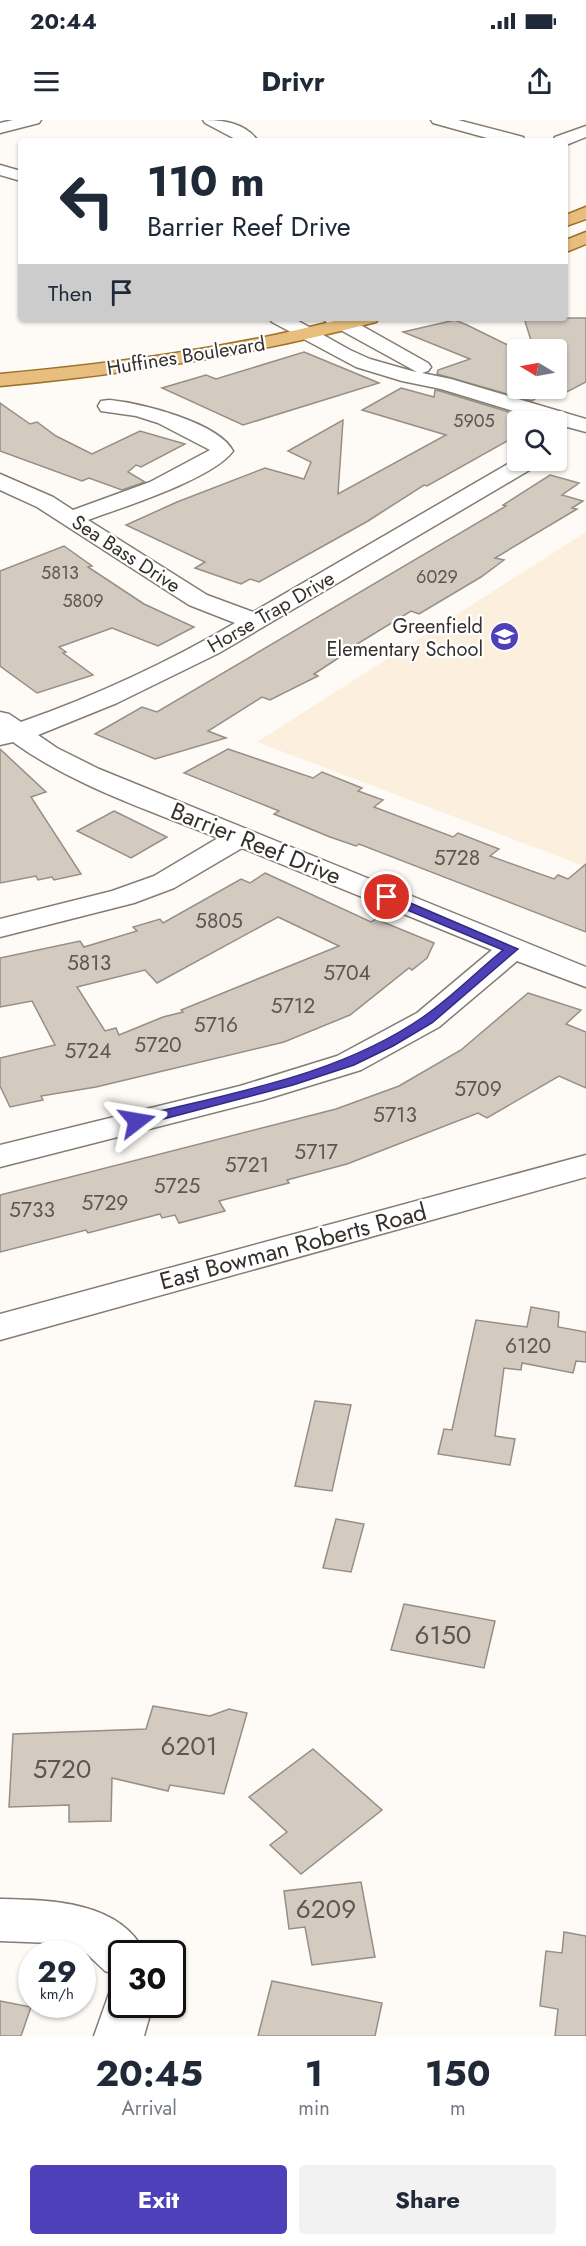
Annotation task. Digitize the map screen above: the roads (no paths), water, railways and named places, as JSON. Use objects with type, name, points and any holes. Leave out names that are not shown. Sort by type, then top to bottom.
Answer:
[{"type":"main road","points":[[568,220],[586,212]]},
{"type":"main road","points":[[568,246],[586,237]]},
{"type":"main road","name":"Huffines Boulevard","points":[[0,364],[90,354],[292,323],[340,321]]},
{"type":"main road","name":"Huffines Boulevard","points":[[0,380],[113,368],[212,354],[292,323]]},
{"type":"street","points":[[0,129],[33,120]]},
{"type":"street","points":[[211,120],[246,138]]},
{"type":"street","points":[[439,120],[506,138]]},
{"type":"street","points":[[568,138],[586,131]]},
{"type":"street","points":[[0,170],[18,175]]},
{"type":"street","points":[[340,321],[444,383]]},
{"type":"street","points":[[292,323],[343,354],[363,363],[409,377],[444,383],[586,427]]},
{"type":"street","points":[[70,518],[158,487],[215,458],[222,451],[219,445],[158,415],[139,409],[109,406]]},
{"type":"street","points":[[567,438],[586,427]]},
{"type":"street","name":"Horse Trap Drive","points":[[5,731],[73,713],[169,670],[511,471]]},
{"type":"street","name":"Sea Bass Drive","points":[[0,481],[45,502],[132,560],[198,600],[255,622]]},
{"type":"street","name":"Barrier Reef Drive","points":[[5,731],[89,775],[586,978]]},
{"type":"street","points":[[0,927],[123,897],[154,886],[202,862],[242,836]]},
{"type":"street","points":[[0,1156],[262,1090],[349,1063],[428,1020],[512,949]]},
{"type":"street","name":"East Bowman Roberts Road","points":[[0,1327],[586,1166]]},
{"type":"street","points":[[0,1920],[40,1921],[81,1928],[101,1937],[108,1943]]},
{"type":"street","points":[[119,2036],[124,2018]]},
{"type":"place","name":"Greenfield Elementary School","points":[[504,637]]}]
